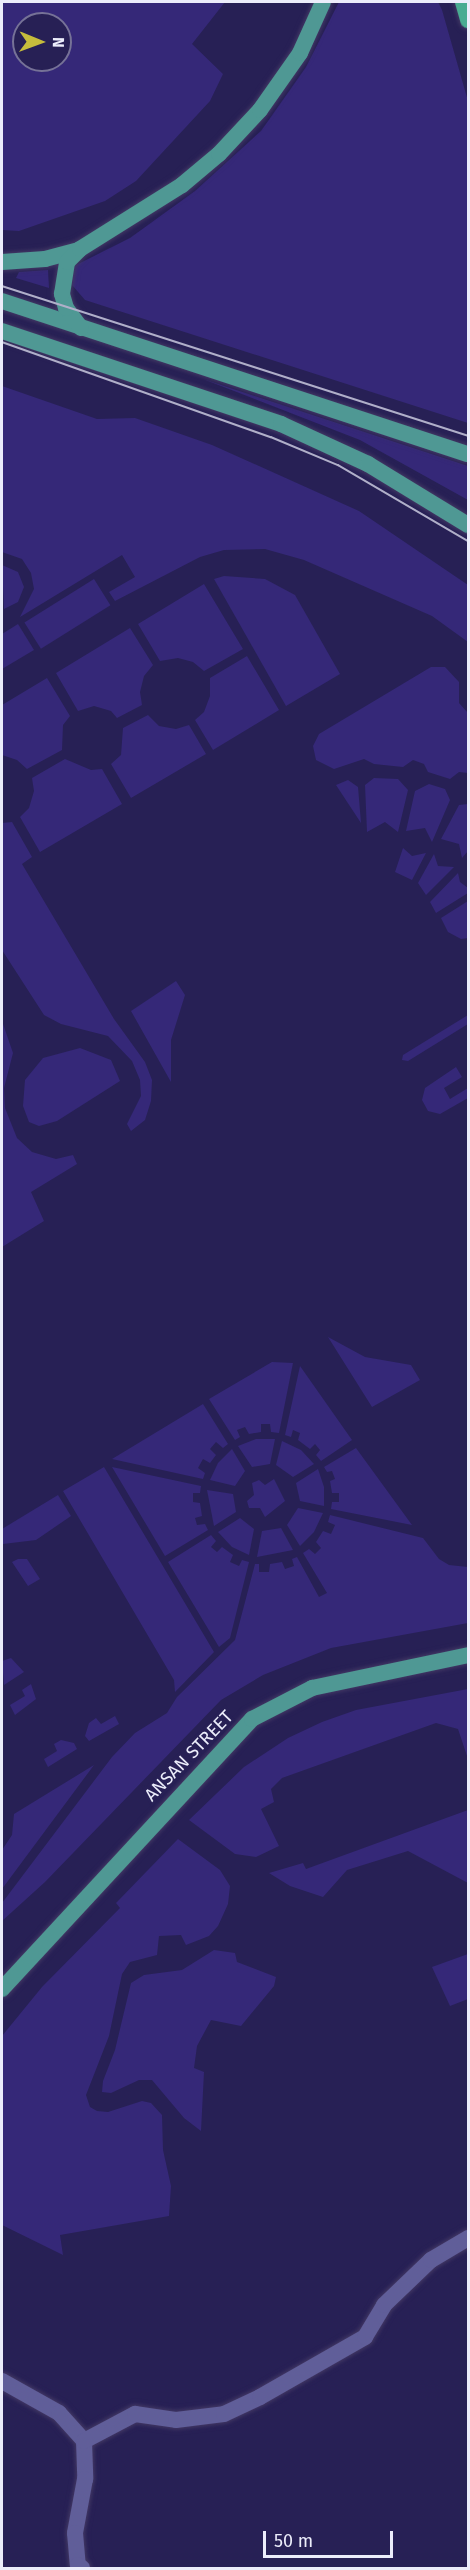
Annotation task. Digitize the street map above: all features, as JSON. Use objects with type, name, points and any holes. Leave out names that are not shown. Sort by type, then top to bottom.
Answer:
[{"type":"main road","points":[[81,328],[66,308],[62,294],[67,262],[80,249],[153,205],[219,154],[260,110],[300,53],[323,2]]},
{"type":"main road","points":[[452,2],[466,13]]},
{"type":"main road","points":[[2,262],[45,258],[80,249]]},
{"type":"main road","points":[[2,301],[468,454]]},
{"type":"main road","points":[[2,330],[281,424],[368,464],[468,525]]},
{"type":"main road","name":"ANSAN STREET","points":[[2,1989],[67,1914],[252,1719],[312,1688],[468,1655]]},
{"type":"street","points":[[84,2441],[135,2414],[176,2420],[215,2415],[261,2397],[365,2337],[384,2305],[431,2260],[468,2238]]},
{"type":"street","points":[[2,2381],[59,2413],[84,2441],[85,2479],[75,2534],[82,2568]]},
{"type":"shaded area","points":[[2,2],[225,2],[192,44],[223,74],[210,101],[136,181],[105,201],[19,231],[2,230]]},
{"type":"shaded area","points":[[339,2],[438,2],[442,10],[468,101],[468,423],[85,300],[72,285],[74,266],[130,238],[195,191],[261,131],[306,67]]},
{"type":"shaded area","points":[[48,270],[49,288],[16,278],[19,272]]},
{"type":"shaded area","points":[[203,379],[468,466],[468,500],[360,440]]},
{"type":"shaded area","points":[[2,386],[97,419],[135,418],[212,445],[359,511],[468,585],[468,642],[432,616],[304,560],[265,549],[224,550],[200,557],[115,601],[109,592],[135,577],[122,555],[20,617],[34,589],[31,573],[22,559],[2,552]]},
{"type":"shaded area","points":[[2,565],[18,572],[24,587],[18,602],[4,609]]},
{"type":"shaded area","points":[[224,576],[265,579],[295,595],[340,674],[286,706],[214,579]]},
{"type":"shaded area","points":[[94,579],[110,605],[41,649],[24,622]]},
{"type":"shaded area","points":[[204,584],[243,649],[204,671],[193,662],[178,658],[160,661],[138,624]]},
{"type":"shaded area","points":[[18,624],[34,650],[2,669],[2,634]]},
{"type":"shaded area","points":[[130,628],[153,665],[144,676],[140,692],[142,705],[117,718],[111,711],[94,706],[78,711],[56,673]]},
{"type":"shaded area","points":[[247,656],[279,710],[213,750],[195,720],[204,712],[210,696],[210,678]]},
{"type":"shaded area","points":[[431,667],[445,667],[459,682],[459,703],[468,713],[468,773],[459,772],[450,779],[428,772],[424,764],[413,760],[403,767],[374,764],[364,759],[334,769],[316,760],[313,746],[319,734]]},
{"type":"shaded area","points":[[47,678],[70,716],[63,725],[62,750],[27,769],[17,760],[2,755],[2,705]]},
{"type":"shaded area","points":[[148,715],[159,726],[176,729],[189,725],[206,754],[131,798],[111,764],[121,755],[123,728]]},
{"type":"shaded area","points":[[65,759],[91,770],[102,769],[122,804],[40,852],[20,817],[29,808],[34,791],[32,778]]},
{"type":"shaded area","points":[[374,778],[398,779],[408,790],[398,832],[385,822],[367,832],[365,785]]},
{"type":"shaded area","points":[[348,780],[358,787],[361,823],[336,785]]},
{"type":"shaded area","points":[[429,784],[445,789],[450,800],[432,842],[425,828],[406,831],[415,791]]},
{"type":"shaded area","points":[[468,804],[468,851],[462,858],[459,844],[441,839],[459,805]]},
{"type":"shaded area","points":[[12,822],[32,857],[22,864],[114,1019],[145,1062],[152,1080],[151,1101],[145,1120],[131,1131],[127,1124],[141,1096],[140,1080],[132,1061],[108,1036],[61,1024],[44,1015],[2,950],[2,823]]},
{"type":"shaded area","points":[[403,848],[412,856],[426,853],[412,880],[395,872]]},
{"type":"shaded area","points":[[434,854],[438,866],[454,867],[426,895],[418,883]]},
{"type":"shaded area","points":[[458,873],[460,882],[468,888],[468,893],[436,913],[430,902]]},
{"type":"shaded area","points":[[468,901],[468,938],[461,939],[448,932],[441,918]]},
{"type":"shaded area","points":[[176,981],[185,995],[171,1040],[171,1082],[131,1011]]},
{"type":"shaded area","points":[[468,1015],[468,1024],[408,1061],[402,1060],[403,1055]]},
{"type":"shaded area","points":[[2,1021],[13,1053],[4,1088],[5,1108],[17,1138],[32,1152],[56,1159],[73,1155],[77,1164],[31,1192],[44,1221],[2,1247]]},
{"type":"shaded area","points":[[80,1048],[111,1060],[120,1081],[57,1121],[39,1126],[29,1122],[23,1106],[25,1080],[43,1058]]},
{"type":"shaded area","points":[[456,1067],[462,1077],[444,1088],[450,1099],[468,1088],[468,1098],[440,1114],[428,1111],[422,1100],[425,1088]]},
{"type":"shaded area","points":[[328,1337],[365,1357],[411,1365],[420,1380],[372,1407]]},
{"type":"shaded area","points":[[272,1362],[293,1363],[279,1433],[271,1432],[270,1424],[261,1424],[261,1432],[249,1434],[245,1427],[237,1430],[240,1437],[235,1440],[209,1399]]},
{"type":"shaded area","points":[[300,1366],[352,1440],[321,1461],[316,1455],[320,1450],[315,1444],[310,1449],[298,1440],[300,1433],[293,1430],[291,1437],[285,1435]]},
{"type":"shaded area","points":[[203,1404],[228,1444],[223,1448],[216,1442],[210,1449],[216,1455],[210,1463],[203,1459],[198,1468],[205,1473],[203,1479],[112,1459]]},
{"type":"shaded area","points":[[256,1439],[275,1439],[270,1464],[252,1467],[238,1446]]},
{"type":"shaded area","points":[[282,1441],[301,1450],[314,1464],[293,1477],[276,1465]]},
{"type":"shaded area","points":[[356,1448],[412,1525],[331,1509],[332,1502],[339,1502],[339,1493],[332,1493],[330,1481],[335,1479],[332,1471],[327,1472],[324,1467]]},
{"type":"shaded area","points":[[232,1449],[245,1471],[235,1486],[210,1480],[218,1463]]},
{"type":"shaded area","points":[[104,1467],[214,1652],[175,1692],[174,1680],[63,1491]]},
{"type":"shaded area","points":[[112,1467],[201,1486],[200,1493],[193,1493],[193,1502],[200,1503],[202,1516],[195,1518],[197,1525],[205,1524],[208,1530],[165,1556]]},
{"type":"shaded area","points":[[318,1469],[324,1487],[324,1506],[300,1501],[296,1483]]},
{"type":"shaded area","points":[[274,1479],[285,1501],[265,1517],[260,1508],[249,1508],[247,1501],[254,1495],[252,1483],[259,1480],[265,1485]]},
{"type":"shaded area","points":[[207,1490],[233,1494],[236,1512],[214,1526]]},
{"type":"shaded area","points":[[58,1495],[71,1516],[36,1540],[3,1544],[2,1529]]},
{"type":"shaded area","points":[[298,1508],[323,1513],[314,1532],[300,1546],[287,1525]]},
{"type":"shaded area","points":[[330,1515],[423,1538],[439,1559],[449,1565],[468,1567],[468,1623],[331,1648],[263,1675],[221,1700],[45,1882],[2,1921],[2,1903],[112,1757],[135,1733],[167,1713],[177,1697],[235,1640],[255,1564],[259,1564],[259,1572],[269,1572],[270,1564],[282,1562],[285,1569],[294,1566],[292,1559],[297,1557],[319,1597],[327,1593],[303,1553],[309,1549],[315,1554],[321,1548],[316,1542],[323,1531],[331,1534],[335,1525],[328,1522]]},
{"type":"shaded area","points":[[240,1518],[254,1529],[249,1555],[232,1547],[218,1532]]},
{"type":"shaded area","points":[[281,1528],[293,1550],[257,1557],[262,1531]]},
{"type":"shaded area","points":[[211,1535],[216,1541],[211,1547],[217,1552],[222,1547],[233,1555],[230,1562],[239,1566],[242,1560],[249,1562],[230,1638],[219,1647],[168,1562]]},
{"type":"shaded area","points":[[27,1559],[40,1579],[28,1586],[12,1562]]},
{"type":"shaded area","points":[[11,1658],[24,1672],[4,1685],[2,1661]]},
{"type":"shaded area","points":[[31,1684],[36,1699],[15,1715],[10,1705],[25,1696],[22,1690]]},
{"type":"shaded area","points":[[468,1689],[468,1759],[458,1729],[436,1723],[282,1778],[271,1789],[274,1802],[261,1809],[279,1846],[256,1857],[235,1854],[189,1820],[244,1767],[288,1738],[322,1722],[356,1710]]},
{"type":"shaded area","points":[[115,1716],[119,1724],[89,1741],[85,1736],[89,1723],[96,1718],[101,1724]]},
{"type":"shaded area","points":[[61,1740],[74,1743],[77,1749],[48,1767],[44,1759],[57,1751],[54,1744]]},
{"type":"shaded area","points":[[94,1765],[2,1889],[2,1850],[12,1835],[14,1814]]},
{"type":"shaded area","points":[[468,1810],[468,1883],[408,1851],[347,1870],[323,1897],[290,1886],[269,1873],[303,1863],[306,1869]]},
{"type":"shaded area","points":[[178,1839],[220,1870],[230,1886],[228,1904],[218,1926],[209,1936],[186,1945],[181,1935],[159,1936],[157,1955],[130,1962],[122,1974],[109,2036],[86,2095],[90,2107],[97,2111],[108,2112],[142,2101],[151,2103],[162,2115],[163,2150],[171,2186],[169,2216],[60,2235],[63,2255],[2,2225],[2,2036],[42,1987],[120,1908],[116,1903]]},
{"type":"shaded area","points":[[214,1950],[235,1953],[237,1962],[276,1977],[274,1986],[241,2026],[211,2020],[197,2046],[194,2068],[204,2072],[201,2131],[184,2118],[152,2080],[139,2080],[111,2093],[102,2092],[103,2081],[115,2050],[131,1983],[144,1975],[182,1970]]},
{"type":"shaded area","points":[[468,1954],[468,1999],[450,2006],[432,1967]]},
{"type":"tram line","points":[[2,286],[468,436]]},
{"type":"tram line","points":[[2,342],[271,437],[338,465],[468,541]]}]
